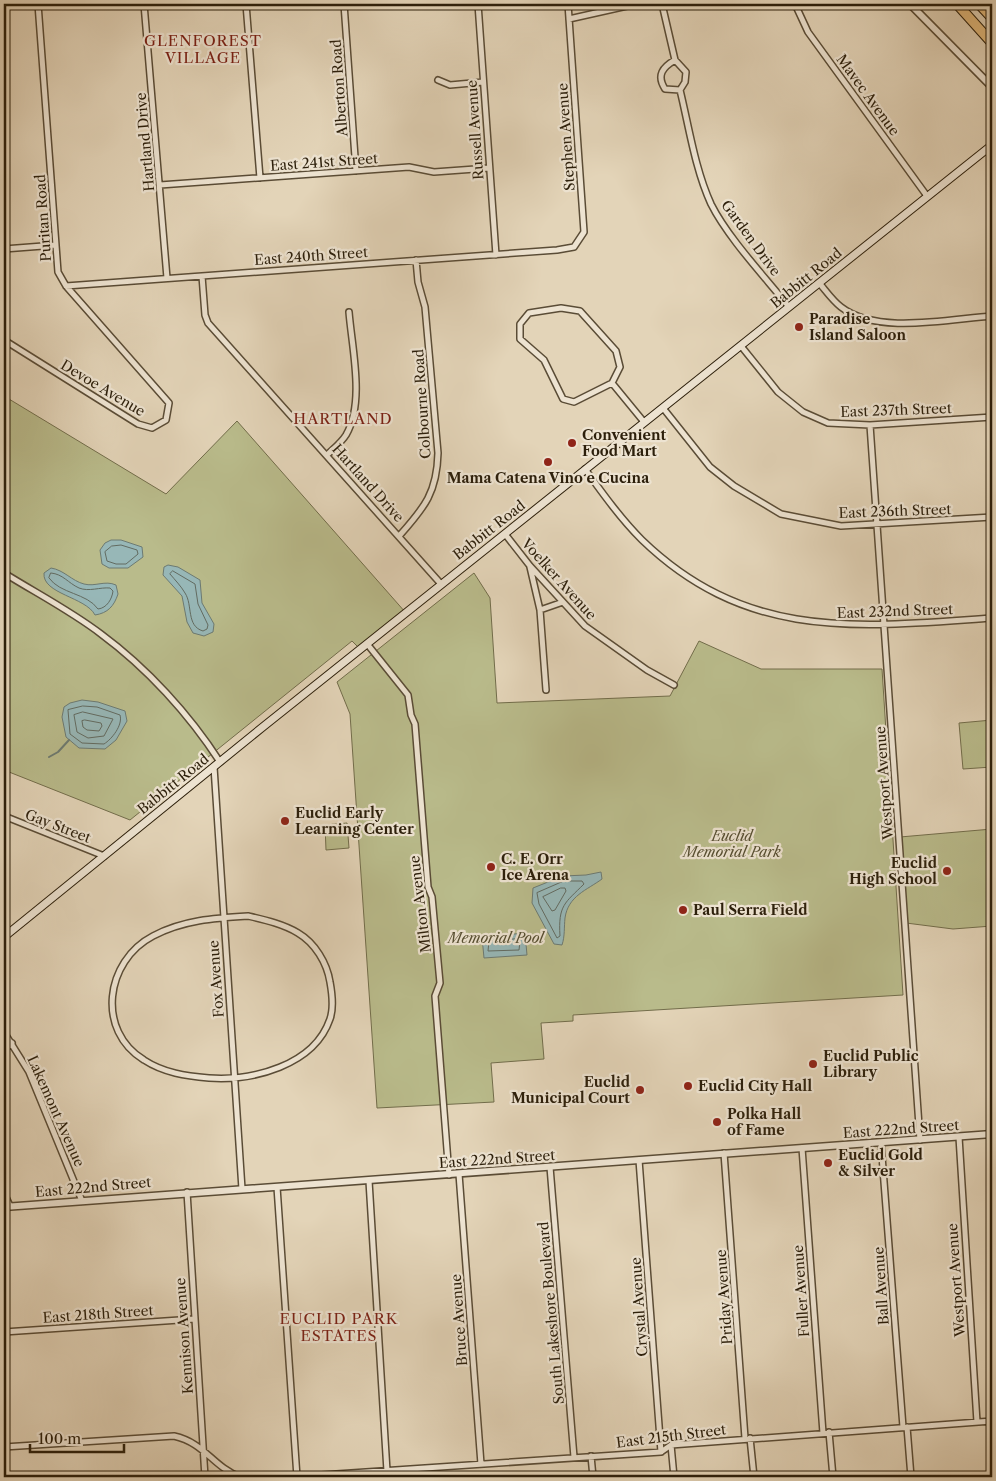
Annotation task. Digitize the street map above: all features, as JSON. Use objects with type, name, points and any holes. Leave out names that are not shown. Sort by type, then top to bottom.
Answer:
[{"type":"highway","points":[[957,4],[992,43]]},
{"type":"highway","points":[[979,4],[992,18]]},
{"type":"main road","name":"Babbitt Road","points":[[4,937],[368,645],[441,584],[992,146]]},
{"type":"street","name":"Puritan Road","points":[[38,4],[58,272],[66,286],[160,392]]},
{"type":"street","name":"Hartland Drive","points":[[144,4],[167,278]]},
{"type":"street","points":[[246,4],[260,178]]},
{"type":"street","name":"Alberton Road","points":[[344,4],[356,171]]},
{"type":"street","name":"Russell Avenue","points":[[478,4],[496,255]]},
{"type":"street","name":"Stephen Avenue","points":[[557,250],[574,247],[584,232],[568,4]]},
{"type":"street","points":[[569,19],[636,4]]},
{"type":"street","name":"Garden Drive","points":[[662,4],[675,60],[686,72],[685,82],[680,90],[701,176],[711,203],[724,226],[789,308]]},
{"type":"street","name":"Mavec Avenue","points":[[795,4],[808,32],[927,196]]},
{"type":"street","points":[[910,4],[991,85]]},
{"type":"street","points":[[675,60],[664,67],[660,74],[665,89],[680,90]]},
{"type":"street","points":[[438,80],[450,85],[483,82]]},
{"type":"street","name":"East 241st Street","points":[[160,185],[409,167],[440,172],[489,168]]},
{"type":"street","points":[[4,249],[56,245]]},
{"type":"street","name":"East 240th Street","points":[[66,286],[557,250]]},
{"type":"street","name":"Colbourne Road","points":[[400,535],[427,504],[434,488],[438,471],[425,306],[418,282],[416,260]]},
{"type":"street","name":"Hartland Drive","points":[[202,276],[205,315],[208,323],[400,535],[441,584]]},
{"type":"street","points":[[820,284],[840,307],[860,317],[877,321],[895,323],[992,316]]},
{"type":"street","points":[[561,308],[580,310],[616,351],[620,367],[612,383],[574,402],[563,399],[544,360],[520,339],[520,324],[529,313],[561,308]]},
{"type":"street","points":[[326,455],[345,438],[352,422],[357,401],[349,312]]},
{"type":"street","name":"Devoe Avenue","points":[[4,340],[147,427],[160,424],[166,420],[169,412],[169,403],[160,392]]},
{"type":"street","name":"East 237th Street","points":[[741,346],[778,392],[802,412],[828,423],[870,425],[992,417]]},
{"type":"street","points":[[612,383],[644,422]]},
{"type":"street","name":"East 236th Street","points":[[663,408],[710,467],[758,502],[781,514],[841,526],[992,517]]},
{"type":"street","name":"Westport Avenue","points":[[870,425],[920,1140]]},
{"type":"street","name":"East 232nd Street","points":[[585,470],[624,521],[643,541],[680,572],[727,600],[802,622],[846,626],[884,626],[992,618]]},
{"type":"street","name":"Voelker Avenue","points":[[505,534],[530,566],[577,619],[609,645],[674,685]]},
{"type":"street","points":[[530,566],[540,610],[546,690]]},
{"type":"street","points":[[4,573],[101,634],[123,652],[162,688],[220,762]]},
{"type":"street","points":[[540,610],[563,602]]},
{"type":"street","name":"Milton Avenue","points":[[368,645],[408,695],[411,715],[415,724],[428,887],[440,983],[435,996],[449,1175]]},
{"type":"street","name":"Fox Avenue","points":[[214,768],[222,918],[242,1189]]},
{"type":"street","name":"Gay Street","points":[[4,816],[104,856]]},
{"type":"street","points":[[248,916],[274,922],[299,933],[316,950],[328,969],[332,997],[331,1019],[321,1036],[302,1054],[283,1067],[256,1076],[234,1078],[184,1076],[154,1066],[135,1054],[116,1028],[112,1010],[112,994],[117,974],[132,952],[151,936],[177,924],[248,916]]},
{"type":"street","name":"Lakemont Avenue","points":[[4,1032],[29,1072],[82,1201]]},
{"type":"street","points":[[4,1048],[12,1042]]},
{"type":"street","name":"East 222nd Street","points":[[7,1207],[187,1192],[369,1181],[992,1134]]},
{"type":"street","name":"Westport Avenue","points":[[959,1137],[977,1422]]},
{"type":"street","name":"Ball Avenue","points":[[881,1143],[905,1427],[911,1477]]},
{"type":"street","name":"Fuller Avenue","points":[[802,1148],[826,1433],[833,1477]]},
{"type":"street","name":"Priday Avenue","points":[[724,1153],[748,1438],[754,1477]]},
{"type":"street","name":"Crystal Avenue","points":[[639,1160],[661,1452]]},
{"type":"street","name":"South Lakeshore Boulevard","points":[[550,1167],[574,1457]]},
{"type":"street","name":"Bruce Avenue","points":[[459,1174],[481,1464]]},
{"type":"street","points":[[369,1181],[387,1471]]},
{"type":"street","points":[[277,1187],[297,1477]]},
{"type":"street","name":"Kennison Avenue","points":[[187,1192],[205,1477]]},
{"type":"street","points":[[4,1193],[7,1207]]},
{"type":"street","name":"East 218th Street","points":[[4,1332],[194,1318]]},
{"type":"street","points":[[991,1421],[992,1456]]},
{"type":"street","name":"East 215th Street","points":[[292,1477],[661,1452],[672,1445],[991,1421]]},
{"type":"street","points":[[4,1447],[162,1435],[187,1439],[203,1448],[219,1465],[240,1477]]},
{"type":"street","points":[[672,1445],[674,1477]]},
{"type":"street","points":[[591,1456],[593,1477]]},
{"type":"green space","points":[[4,396],[166,494],[237,421],[406,613],[361,650],[352,641],[130,820],[4,770]]},
{"type":"green space","name":"Euclid Memorial Park","points":[[474,573],[490,598],[497,703],[670,696],[699,641],[761,669],[882,669],[903,995],[573,1015],[573,1021],[541,1023],[544,1059],[491,1063],[494,1102],[377,1108],[350,714],[337,682]]},
{"type":"green space","points":[[992,720],[992,767],[963,769],[959,723]]},
{"type":"green space","points":[[347,823],[349,848],[326,850],[325,825]]},
{"type":"green space","points":[[992,829],[992,926],[953,929],[906,923],[900,837]]},
{"type":"water","points":[[111,540],[121,540],[142,547],[143,557],[128,568],[109,568],[102,564],[100,550],[105,543]]},
{"type":"water","points":[[168,565],[178,567],[200,580],[202,603],[214,624],[213,632],[204,636],[193,633],[187,622],[182,596],[163,575],[164,567]]},
{"type":"water","points":[[51,568],[84,584],[108,583],[116,585],[118,594],[115,602],[107,611],[95,615],[83,604],[50,586],[45,580],[44,573]]},
{"type":"water","points":[[82,700],[98,702],[125,711],[127,721],[116,740],[105,749],[79,748],[66,737],[62,717],[64,707],[70,703]]},
{"type":"water","points":[[601,872],[602,879],[579,894],[570,904],[565,918],[562,945],[554,944],[532,903],[533,888],[563,876]]},
{"type":"water","points":[[525,933],[527,955],[484,958],[482,937]]},
{"type":"waterway","points":[[49,757],[58,752],[69,740]]},
{"type":"place","name":"Paradise Island Saloon","points":[[799,327]]},
{"type":"place","name":"Convenient Food Mart","points":[[572,443]]},
{"type":"place","name":"Mama Catena Vino e Cucina","points":[[548,462]]},
{"type":"place","name":"Euclid Early Learning Center","points":[[285,821]]},
{"type":"place","name":"C. E. Orr Ice Arena","points":[[491,867]]},
{"type":"place","name":"Euclid High School","points":[[947,871]]},
{"type":"place","name":"Paul Serra Field","points":[[683,910]]},
{"type":"place","name":"Euclid Public Library","points":[[813,1064]]},
{"type":"place","name":"Euclid City Hall","points":[[688,1086]]},
{"type":"place","name":"Euclid Municipal Court","points":[[640,1090]]},
{"type":"place","name":"Polka Hall of Fame","points":[[717,1122]]},
{"type":"place","name":"Euclid Gold & Silver","points":[[828,1163]]},
{"type":"district","name":"GLENFOREST VILLAGE","points":[[203,50]]},
{"type":"district","name":"HARTLAND","points":[[343,419]]},
{"type":"district","name":"EUCLID PARK ESTATES","points":[[339,1328]]},
{"type":"park label","name":"Memorial Pool","points":[[496,938]]}]
